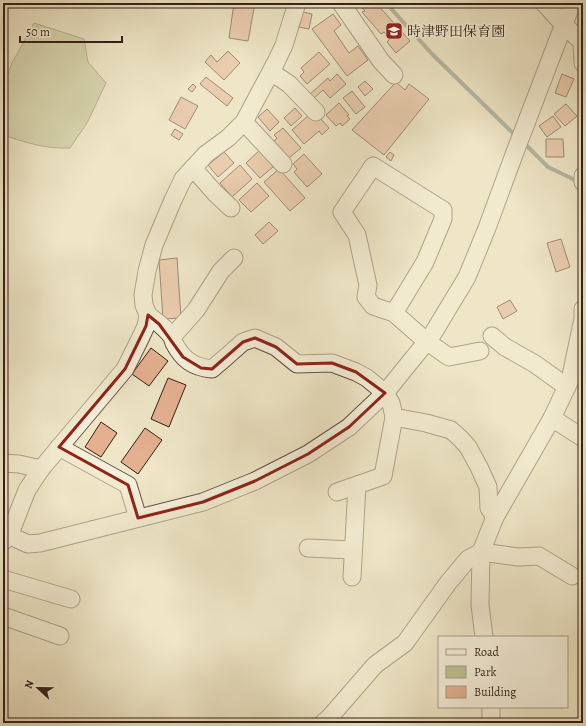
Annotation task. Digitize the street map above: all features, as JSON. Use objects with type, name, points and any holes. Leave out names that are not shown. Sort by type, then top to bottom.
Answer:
[{"type":"street","points":[[297,3],[284,45],[244,122],[228,138],[206,154],[183,179],[154,245],[147,271],[143,295],[144,305],[148,315],[172,337],[183,357],[201,368],[212,369],[243,342],[255,338],[276,347],[297,364],[332,363],[356,372],[367,378],[385,393],[391,403],[394,417],[383,476],[337,492]]},
{"type":"street","points":[[341,3],[381,61],[394,75]]},
{"type":"street","points":[[544,3],[582,42],[583,63]]},
{"type":"street","points":[[148,315],[146,326],[140,341],[125,369],[41,469],[28,490],[11,531],[5,539],[28,544],[40,543],[203,502],[255,481],[308,454],[349,427],[385,393],[432,334],[467,277],[572,3]]},
{"type":"street","points":[[271,72],[289,84],[316,112]]},
{"type":"street","points":[[244,122],[283,164]]},
{"type":"street","points":[[394,313],[425,262],[443,219],[443,210],[373,166],[342,212],[357,235],[368,285],[366,297],[373,306],[394,313],[426,341],[449,357],[480,351]]},
{"type":"street","points":[[193,168],[214,193],[230,208]]},
{"type":"street","points":[[583,177],[583,182]]},
{"type":"street","points":[[172,337],[196,310],[221,271],[234,258]]},
{"type":"street","points":[[484,636],[480,605],[481,552],[495,517],[552,418],[570,380],[583,320],[583,309]]},
{"type":"street","points":[[492,336],[505,347],[535,364],[567,387]]},
{"type":"street","points":[[394,417],[426,423],[451,430],[461,439],[468,447],[488,487],[489,508],[495,517]]},
{"type":"street","points":[[552,418],[583,438]]},
{"type":"street","points":[[59,447],[128,485],[138,518]]},
{"type":"street","points":[[3,463],[19,464],[41,469]]},
{"type":"street","points":[[352,577],[357,485]]},
{"type":"street","points":[[308,548],[354,550]]},
{"type":"street","points":[[323,723],[375,665],[405,643],[448,583],[468,559],[481,552],[518,557],[539,556],[572,576]]},
{"type":"street","points":[[3,579],[71,599]]},
{"type":"street","points":[[3,616],[60,636]]},
{"type":"street","points":[[491,708],[491,723]]},
{"type":"highlighted area","points":[[148,315],[159,324],[183,357],[201,368],[212,369],[243,342],[255,338],[276,347],[297,364],[332,363],[356,372],[385,393],[349,427],[308,454],[255,481],[203,502],[138,518],[128,485],[59,447],[125,369],[146,326]]},
{"type":"green space","points":[[34,23],[84,39],[88,62],[106,83],[87,123],[70,148],[53,148],[36,145],[20,141],[4,135],[3,133],[3,86],[12,63]]},
{"type":"building","points":[[234,3],[255,3],[248,41],[229,38]]},
{"type":"building","points":[[358,3],[376,3],[410,41],[396,53],[387,42],[390,39],[384,32],[381,34],[362,12],[365,11]]},
{"type":"building","points":[[303,12],[312,14],[309,29],[299,27]]},
{"type":"building","points":[[333,14],[341,25],[334,31],[349,53],[358,46],[368,60],[347,76],[312,29]]},
{"type":"building","points":[[228,51],[240,63],[224,80],[205,62],[211,55],[217,62]]},
{"type":"building","points":[[319,52],[330,64],[307,84],[300,76],[304,72],[301,68]]},
{"type":"building","points":[[337,74],[346,84],[330,98],[323,90],[313,99],[309,95],[328,78],[330,81]]},
{"type":"building","points":[[562,74],[574,79],[566,97],[555,93]]},
{"type":"building","points":[[206,77],[233,98],[227,106],[200,84]]},
{"type":"building","points":[[365,81],[373,89],[365,96],[358,87]]},
{"type":"building","points":[[396,82],[405,90],[409,84],[429,99],[384,155],[352,130]]},
{"type":"building","points":[[193,84],[196,87],[192,92],[188,89]]},
{"type":"building","points":[[352,91],[365,107],[356,114],[343,98]]},
{"type":"building","points":[[181,97],[198,106],[185,129],[169,120]]},
{"type":"building","points":[[339,103],[349,115],[347,116],[350,119],[342,126],[340,123],[336,126],[326,115]]},
{"type":"building","points":[[566,104],[577,116],[565,126],[554,114]]},
{"type":"building","points":[[295,108],[302,116],[291,126],[284,118]]},
{"type":"building","points":[[267,109],[279,122],[270,131],[258,117]]},
{"type":"building","points":[[309,115],[314,121],[319,117],[329,128],[322,135],[319,131],[304,144],[292,130]]},
{"type":"building","points":[[553,116],[561,127],[547,137],[539,126]]},
{"type":"building","points":[[283,128],[301,148],[289,158],[274,141],[277,138],[274,135]]},
{"type":"building","points":[[175,129],[183,134],[179,140],[171,135]]},
{"type":"building","points":[[546,139],[563,139],[564,157],[546,157]]},
{"type":"building","points":[[260,150],[274,166],[260,178],[246,163]]},
{"type":"building","points":[[224,152],[234,163],[218,177],[208,165]]},
{"type":"building","points":[[390,152],[394,155],[391,161],[386,157]]},
{"type":"building","points":[[304,154],[322,174],[307,187],[294,172],[297,169],[293,164]]},
{"type":"building","points":[[240,165],[252,179],[232,197],[220,183]]},
{"type":"building","points":[[279,169],[305,198],[290,211],[264,182]]},
{"type":"building","points":[[257,183],[269,196],[251,212],[239,200]]},
{"type":"building","points":[[269,222],[278,231],[263,244],[255,235]]},
{"type":"building","points":[[561,239],[570,267],[556,272],[547,243]]},
{"type":"building","points":[[177,258],[181,318],[163,319],[159,260]]},
{"type":"building","points":[[510,300],[517,311],[503,319],[497,307]]},
{"type":"building","points":[[151,348],[168,361],[149,386],[132,374]]},
{"type":"building","points":[[168,378],[186,385],[169,427],[151,419]]},
{"type":"building","points":[[101,422],[117,433],[101,457],[85,447]]},
{"type":"building","points":[[145,428],[162,440],[138,474],[121,462]]},
{"type":"waterway","points":[[386,3],[432,54],[516,136]]},
{"type":"waterway","points":[[524,143],[548,167],[573,179],[578,184]]},
{"type":"place","name":"時津野田保育園","points":[[394,31]]}]
